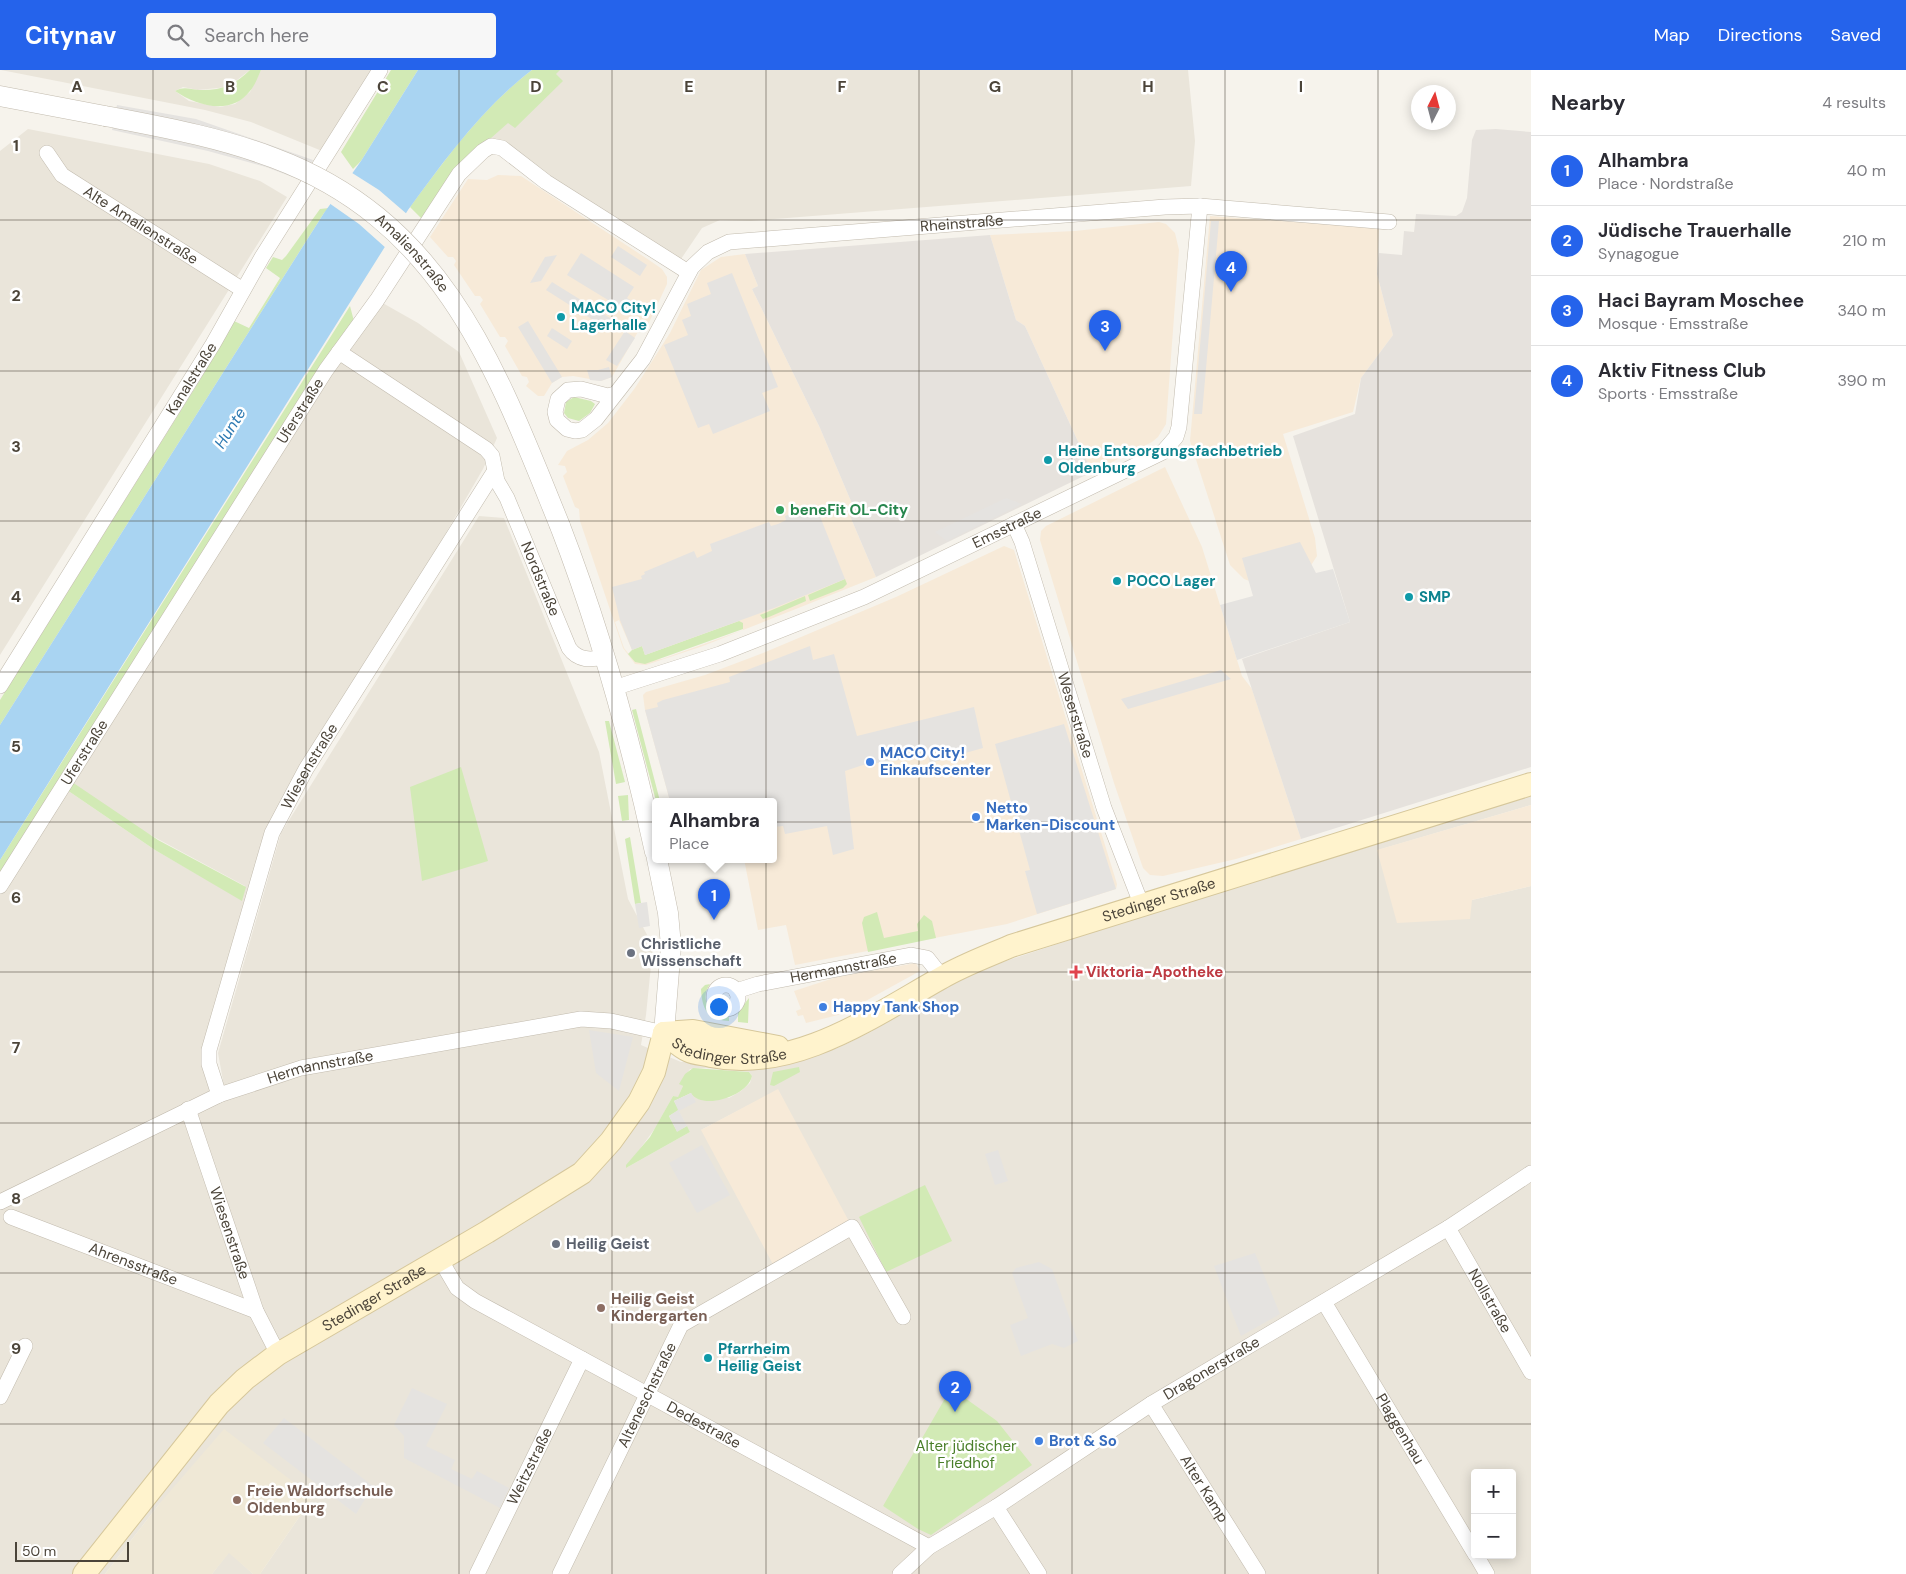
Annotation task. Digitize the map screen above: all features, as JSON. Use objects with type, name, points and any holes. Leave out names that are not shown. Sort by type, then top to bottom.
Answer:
[{"type":"main road","name":"Stedinger Straße","points":[[84,1574],[219,1404],[245,1379],[278,1354],[559,1189],[596,1159],[626,1122],[652,1078],[664,1033],[693,1031],[744,1042],[799,1049],[850,1030],[942,977],[1011,946],[1531,784]]},
{"type":"street","name":"Kanalstraße","points":[[0,686],[213,344],[243,290],[380,70]]},
{"type":"street","name":"Amalienstraße","points":[[0,96],[181,131],[236,145],[302,170],[359,202],[396,233],[433,273],[482,345],[506,393],[560,526],[605,657]]},
{"type":"street","name":"Uferstraße","points":[[0,886],[338,352],[378,300],[459,174],[483,151],[491,146],[502,148],[546,182],[688,272]]},
{"type":"street","name":"Alte Amalienstraße","points":[[47,153],[62,174],[243,290]]},
{"type":"street","name":"Rheinstraße","points":[[615,394],[624,386],[643,359],[688,272],[708,252],[729,242],[1155,207],[1200,206],[1389,222]]},
{"type":"street","name":"Emsstraße","points":[[614,688],[704,660],[864,597],[1158,455],[1176,437],[1179,427],[1200,206]]},
{"type":"street","name":"Nordstraße","points":[[338,352],[486,449],[492,456],[494,472],[507,498],[569,648],[572,653],[582,658],[605,657]]},
{"type":"street","name":"Wiesenstraße","points":[[219,1095],[209,1064],[209,1050],[272,833],[306,769],[494,472]]},
{"type":"street","name":"Weserstraße","points":[[1014,524],[1022,542],[1104,808],[1142,906]]},
{"type":"street","points":[[605,657],[641,784],[652,837]]},
{"type":"street","points":[[658,863],[668,914],[671,946],[664,1033]]},
{"type":"street","name":"Hermannstraße","points":[[736,991],[758,984],[911,955],[927,958],[942,977]]},
{"type":"street","name":"Hermannstraße","points":[[0,1202],[219,1095],[301,1068],[581,1019],[611,1021],[664,1033]]},
{"type":"street","name":"Wiesenstraße","points":[[188,1109],[256,1311],[278,1354]]},
{"type":"street","name":"Dragonerstraße","points":[[900,1574],[928,1547],[996,1507],[1151,1404],[1448,1228],[1531,1173]]},
{"type":"street","name":"Ahrensstraße","points":[[11,1217],[256,1311]]},
{"type":"street","name":"Alteneschstraße","points":[[560,1574],[681,1325],[852,1227],[903,1317]]},
{"type":"street","name":"Nollstraße","points":[[1448,1228],[1531,1372]]},
{"type":"street","name":"Dedestraße","points":[[440,1259],[461,1292],[582,1360],[928,1547]]},
{"type":"street","name":"Plaggenhau","points":[[1324,1302],[1471,1548]]},
{"type":"street","points":[[0,1397],[25,1346]]},
{"type":"street","name":"Weitzstraße","points":[[477,1574],[582,1360]]},
{"type":"street","name":"Alter Kamp","points":[[1151,1404],[1258,1574]]},
{"type":"street","points":[[996,1507],[1039,1574]]},
{"type":"street","name":"Plaggenhau","points":[[1478,1559],[1487,1574]]},
{"type":"shaded area","points":[[1,70],[250,70],[228,87],[198,90],[183,87],[175,91],[189,101],[220,107],[235,104],[250,92],[261,70],[373,70],[322,151],[251,122],[205,110]]},
{"type":"shaded area","points":[[539,70],[1188,70],[1195,141],[1191,186],[750,221],[720,220],[702,228],[681,259],[478,130]]},
{"type":"shaded area","points":[[117,105],[196,119],[313,160],[303,181],[266,167],[208,151],[112,130]]},
{"type":"shaded area","points":[[28,129],[209,164],[260,181],[287,197],[0,655],[0,151]]},
{"type":"shaded area","points":[[1496,129],[1531,132],[1531,767],[1301,839],[1242,659],[1350,622],[1293,436],[1355,414],[1361,378],[1393,335],[1377,274],[1379,253],[1402,255],[1404,231],[1414,232],[1416,214],[1456,216],[1462,212],[1467,198],[1472,140],[1476,130]]},
{"type":"shaded area","points":[[498,175],[521,176],[649,260],[662,269],[667,277],[667,284],[646,329],[639,330],[612,377],[601,381],[573,376],[562,377],[552,383],[544,396],[538,396],[526,386],[529,382],[527,377],[522,376],[505,346],[508,341],[505,337],[500,337],[480,304],[483,300],[480,296],[475,296],[454,265],[456,261],[453,257],[448,257],[430,237],[468,179],[487,180]]},
{"type":"shaded area","points":[[1210,216],[1379,228],[1377,274],[1393,335],[1361,378],[1353,412],[1283,434],[1315,538],[1317,556],[1308,570],[1258,584],[1244,579],[1230,565],[1190,441]]},
{"type":"shaded area","points":[[1211,221],[1219,221],[1202,414],[1194,414]]},
{"type":"shaded area","points":[[1159,222],[1166,224],[1175,233],[1179,250],[1166,424],[1158,437],[1152,442],[1092,472],[1025,326],[1016,320],[990,235],[1075,231]]},
{"type":"shaded area","points":[[990,235],[1016,320],[1025,326],[1092,472],[876,577],[850,516],[856,513],[820,428],[752,289],[758,286],[745,254]]},
{"type":"shaded area","points":[[618,246],[647,265],[640,276],[611,257]]},
{"type":"shaded area","points":[[581,253],[634,287],[627,298],[638,305],[631,314],[567,275]]},
{"type":"shaded area","points":[[745,254],[758,286],[752,289],[820,428],[856,513],[850,516],[876,577],[703,646],[646,665],[635,664],[623,648],[580,521],[579,509],[575,507],[563,476],[567,472],[565,466],[558,465],[567,451],[588,440],[608,423],[635,388],[670,333],[701,270],[721,257]],"holes":[[[619,620],[632,650],[642,646],[645,655],[739,621],[743,630],[662,659],[635,662],[624,648],[615,622]]]},
{"type":"shaded area","points":[[557,255],[541,281],[530,283],[545,257]]},
{"type":"shaded area","points":[[732,273],[778,387],[762,393],[770,411],[713,434],[709,424],[698,428],[664,345],[688,335],[682,320],[691,316],[687,304],[711,294],[707,283]]},
{"type":"shaded area","points":[[552,282],[618,323],[612,332],[546,290]]},
{"type":"shaded area","points":[[372,297],[418,323],[459,352],[497,438],[483,469],[272,833],[209,1050],[219,1095],[0,1202],[0,876]],"holes":[[[67,790],[245,886],[242,900],[155,850]]]},
{"type":"shaded area","points":[[528,321],[562,377],[552,383],[518,327]]},
{"type":"shaded area","points":[[552,328],[572,341],[567,349],[547,336]]},
{"type":"shaded area","points":[[625,331],[635,338],[617,366],[606,360]]},
{"type":"shaded area","points":[[609,367],[612,377],[601,381],[590,380],[587,370]]},
{"type":"shaded area","points":[[1165,467],[1202,547],[1242,676],[1252,689],[1301,839],[1236,859],[1163,876],[1150,875],[1143,868],[1114,783],[1040,540],[1041,531],[1046,526]]},
{"type":"shaded area","points":[[1006,498],[1022,504],[947,541],[935,532]]},
{"type":"shaded area","points":[[815,504],[845,579],[774,608],[645,655],[642,646],[632,650],[620,620],[612,587],[642,579],[641,576],[645,574],[644,572],[694,551],[697,558],[712,551],[710,544],[769,522],[771,526],[778,524],[786,520],[785,516]]},
{"type":"shaded area","points":[[479,516],[504,518],[599,752],[628,899],[653,946],[641,1045],[681,1062],[810,1057],[838,1048],[871,1032],[901,1012],[976,971],[1248,881],[1531,796],[1531,805],[1378,850],[1472,900],[1531,886],[1531,1574],[260,1574],[313,1497],[160,1503],[105,1574],[0,1574],[0,1209],[226,1097],[218,1053],[281,833]],"holes":[[[706,1068],[749,1072],[752,1076],[750,1083],[729,1098],[691,1093],[678,1110],[690,1132],[626,1168],[656,1127],[673,1096],[678,1098],[683,1086],[680,1084],[690,1069]],[[778,1090],[785,1103],[701,1130]],[[997,1421],[887,1508],[883,1506]]]},
{"type":"shaded area","points":[[1300,542],[1316,573],[1333,569],[1350,622],[1237,660],[1220,605],[1253,596],[1242,558]]},
{"type":"shaded area","points":[[1004,546],[1014,550],[1117,884],[1116,889],[1007,924],[795,965],[786,925],[758,930],[745,863],[777,863],[777,798],[669,798],[645,710],[643,695],[646,692],[705,675],[763,653],[896,597]]},
{"type":"shaded area","points":[[810,646],[813,660],[834,654],[857,736],[974,707],[983,748],[930,763],[928,756],[863,765],[845,771],[854,849],[833,855],[827,826],[785,834],[783,826],[777,827],[777,798],[669,798],[645,710],[658,707],[657,703],[663,700],[730,682],[729,677]]},
{"type":"shaded area","points":[[1221,670],[1231,679],[1128,709],[1121,699]]},
{"type":"shaded area","points":[[1064,724],[1116,889],[1037,914],[1025,871],[1030,870],[995,744]]},
{"type":"shaded area","points":[[1531,805],[1531,886],[1472,900],[1470,919],[1397,923],[1377,850]]},
{"type":"shaded area","points":[[647,902],[650,926],[639,928],[635,904]]},
{"type":"shaded area","points":[[916,963],[920,971],[842,1014],[806,1023],[803,1015],[798,1016],[796,1011],[801,1009],[794,991],[837,977]]},
{"type":"shaded area","points":[[589,1030],[633,1037],[619,1091],[596,1073]]},
{"type":"shaded area","points":[[778,1089],[852,1227],[776,1270],[701,1130]]},
{"type":"shaded area","points":[[691,1093],[696,1102],[679,1111],[687,1126],[677,1132],[669,1116],[678,1110],[674,1101]]},
{"type":"shaded area","points":[[702,1145],[730,1195],[697,1213],[669,1163]]},
{"type":"shaded area","points":[[998,1150],[1008,1181],[995,1185],[985,1154]]},
{"type":"shaded area","points":[[1255,1253],[1280,1314],[1241,1336],[1214,1266]]},
{"type":"shaded area","points":[[1039,1262],[1052,1269],[1078,1341],[1064,1348],[1052,1344],[1021,1356],[1010,1325],[1028,1318],[1012,1273],[1016,1268]]},
{"type":"shaded area","points":[[412,1388],[447,1404],[426,1446],[455,1460],[451,1469],[472,1479],[477,1471],[509,1488],[500,1508],[404,1458],[404,1436],[394,1425]]},
{"type":"shaded area","points":[[284,1418],[373,1486],[356,1514],[263,1443]]},
{"type":"shaded area","name":"Freie Waldorfschule Oldenburg","points":[[224,1429],[313,1497],[260,1574],[253,1574],[229,1553],[212,1574],[105,1574],[160,1503]]},
{"type":"shaded area","points":[[229,1552],[253,1574],[212,1574]]},
{"type":"green space","points":[[250,70],[261,70],[250,91],[233,104],[214,106],[203,104],[175,91],[184,88],[207,90],[220,88],[239,80]]},
{"type":"green space","points":[[391,70],[418,70],[361,161],[353,169],[341,152]]},
{"type":"green space","points":[[532,70],[560,70],[556,74],[563,81],[515,128],[508,123],[455,170],[423,220],[410,207],[481,117],[514,84]]},
{"type":"green space","points":[[329,208],[324,213],[0,725],[0,700],[200,380],[234,321],[249,328],[280,278],[266,268],[273,257],[282,260],[320,209]]},
{"type":"green space","points":[[350,306],[355,325],[0,876],[0,860]]},
{"type":"green space","points":[[574,397],[591,401],[595,404],[590,413],[579,421],[568,418],[564,413],[566,402]]},
{"type":"green space","points":[[845,579],[847,584],[843,588],[810,601],[808,595]]},
{"type":"green space","points":[[805,596],[806,601],[769,617],[763,619],[760,615]]},
{"type":"green space","points":[[739,621],[743,623],[743,629],[645,664],[635,662],[628,654],[642,646],[645,655]]},
{"type":"green space","points":[[636,709],[659,798],[655,798],[632,710]]},
{"type":"green space","points":[[605,721],[609,721],[625,782],[616,784]]},
{"type":"green space","points":[[461,767],[488,861],[422,881],[410,787]]},
{"type":"green space","points":[[72,782],[158,840],[246,887],[242,901],[155,850],[67,790]]},
{"type":"green space","points":[[628,795],[629,820],[622,821],[618,796]]},
{"type":"green space","points":[[630,837],[641,903],[635,904],[625,839]]},
{"type":"green space","points":[[877,912],[884,938],[918,931],[917,924],[924,915],[932,921],[936,938],[868,952],[862,923],[864,917]]},
{"type":"green space","points":[[710,984],[706,996],[708,1006],[716,1014],[729,1017],[729,1021],[711,1016],[704,1008],[701,989],[705,985]]},
{"type":"green space","points":[[749,998],[748,1023],[738,1022],[738,1012]]},
{"type":"green space","points":[[799,1067],[800,1072],[774,1086],[770,1085],[773,1072]]},
{"type":"green space","points":[[693,1068],[749,1072],[752,1076],[749,1083],[742,1090],[724,1099],[705,1101],[691,1093],[674,1101],[679,1110],[669,1116],[677,1131],[687,1126],[690,1132],[626,1168],[626,1165],[650,1137],[673,1096],[678,1097],[683,1086],[679,1084],[685,1074]]},
{"type":"green space","points":[[925,1185],[952,1241],[886,1272],[859,1217]]},
{"type":"green space","name":"Alter jüdischer Friedhof","points":[[951,1388],[997,1421],[1032,1465],[931,1535],[918,1529],[883,1506]]},
{"type":"water","name":"Hunte","points":[[418,70],[532,70],[480,118],[408,210],[0,860],[0,725],[324,213],[361,161]]},
{"type":"pier","points":[[349,171],[379,190],[408,215],[387,249],[359,224],[329,203]]},
{"type":"place","name":"Aktiv Fitness Club","points":[[1231,292]]},
{"type":"place","name":"MACO City! Lagerhalle","points":[[561,317]]},
{"type":"place","name":"Haci Bayram Moschee","points":[[1105,351]]},
{"type":"place","name":"Heine Entsorgungsfachbetrieb Oldenburg","points":[[1048,460]]},
{"type":"place","name":"beneFit OL-City","points":[[780,510]]},
{"type":"place","name":"POCO Lager","points":[[1117,581]]},
{"type":"place","name":"SMP","points":[[1409,597]]},
{"type":"place","name":"MACO City! Einkaufscenter","points":[[870,762]]},
{"type":"place","name":"Netto Marken-Discount","points":[[976,817]]},
{"type":"place","name":"Alhambra","points":[[714,920]]},
{"type":"place","name":"Christliche Wissenschaft","points":[[631,953]]},
{"type":"place","name":"Viktoria-Apotheke","points":[[1076,972]]},
{"type":"place","name":"Happy Tank Shop","points":[[823,1007]]},
{"type":"place","name":"Heilig Geist","points":[[556,1244]]},
{"type":"place","name":"Heilig Geist Kindergarten","points":[[601,1308]]},
{"type":"place","name":"Pfarrheim Heilig Geist","points":[[708,1358]]},
{"type":"place","name":"Jüdische Trauerhalle","points":[[955,1412]]},
{"type":"place","name":"Brot & So","points":[[1039,1441]]},
{"type":"place","name":"Freie Waldorfschule Oldenburg","points":[[237,1500]]}]
